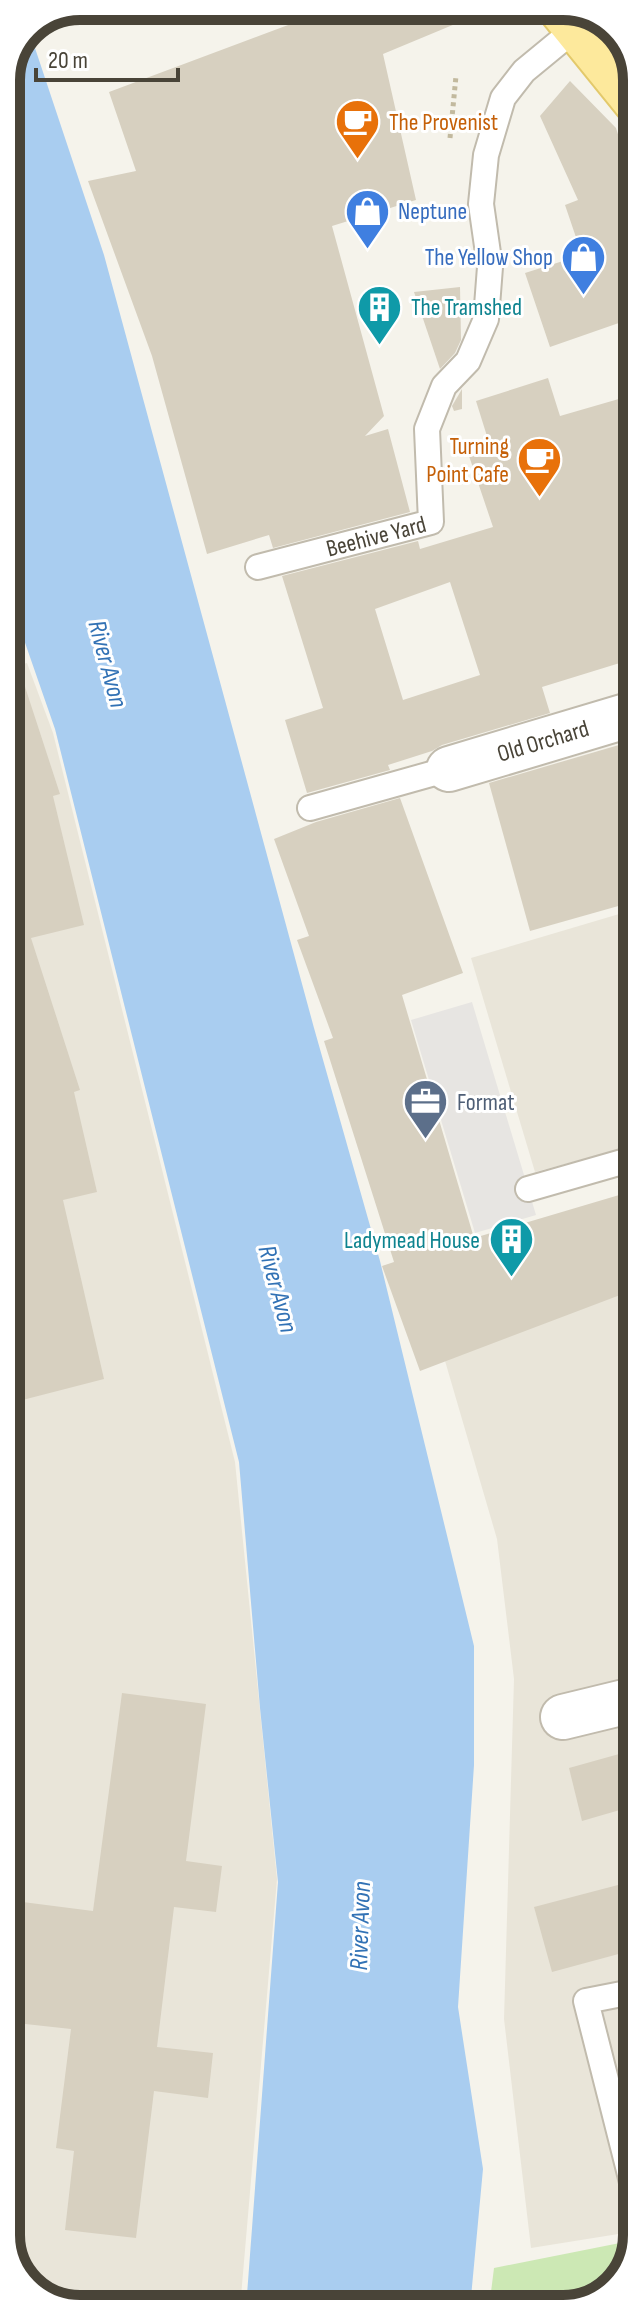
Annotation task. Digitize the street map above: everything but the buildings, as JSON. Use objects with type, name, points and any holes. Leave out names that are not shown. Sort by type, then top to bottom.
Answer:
[{"type":"main road","points":[[569,20],[623,86]]},
{"type":"street","name":"Old Orchard","points":[[449,769],[623,717]]},
{"type":"street","points":[[563,1717],[623,1702]]},
{"type":"lane","name":"Beehive Yard","points":[[258,567],[431,522],[427,429],[444,386],[468,361],[486,319],[490,267],[481,204],[486,155],[503,98],[565,20]]},
{"type":"lane","points":[[310,808],[449,769]]},
{"type":"lane","points":[[528,1189],[623,1162]]},
{"type":"lane","points":[[623,1994],[586,2001],[623,2147]]},
{"type":"shaded area","points":[[27,663],[53,733],[235,1462],[277,1879],[241,2295],[69,2294],[47,2285],[32,2271],[21,2246],[20,665]]},
{"type":"shaded area","points":[[623,913],[623,1148],[535,1172],[471,958]]},
{"type":"shaded area","points":[[472,1002],[536,1215],[475,1233],[411,1020]]},
{"type":"shaded area","points":[[623,1270],[623,2233],[531,2248],[504,2019],[514,1679],[497,1539],[436,1330]]},
{"type":"green space","points":[[622,2243],[611,2271],[596,2285],[574,2294],[491,2295],[494,2268]]},
{"type":"water","name":"River Avon","points":[[33,43],[104,255],[380,1261],[474,1646],[474,1765],[458,2007],[483,2169],[471,2295],[247,2295],[278,1882],[239,1462],[55,729],[20,628],[20,80],[25,57]]},
{"type":"place","name":"The Provenist","points":[[358,161]]},
{"type":"place","name":"Neptune","points":[[367,250]]},
{"type":"place","name":"The Yellow Shop","points":[[584,296]]},
{"type":"place","name":"The Tramshed","points":[[380,346]]},
{"type":"place","name":"Turning Point Cafe","points":[[540,499]]},
{"type":"place","name":"Format","points":[[426,1141]]},
{"type":"place","name":"Ladymead House","points":[[511,1279]]}]
